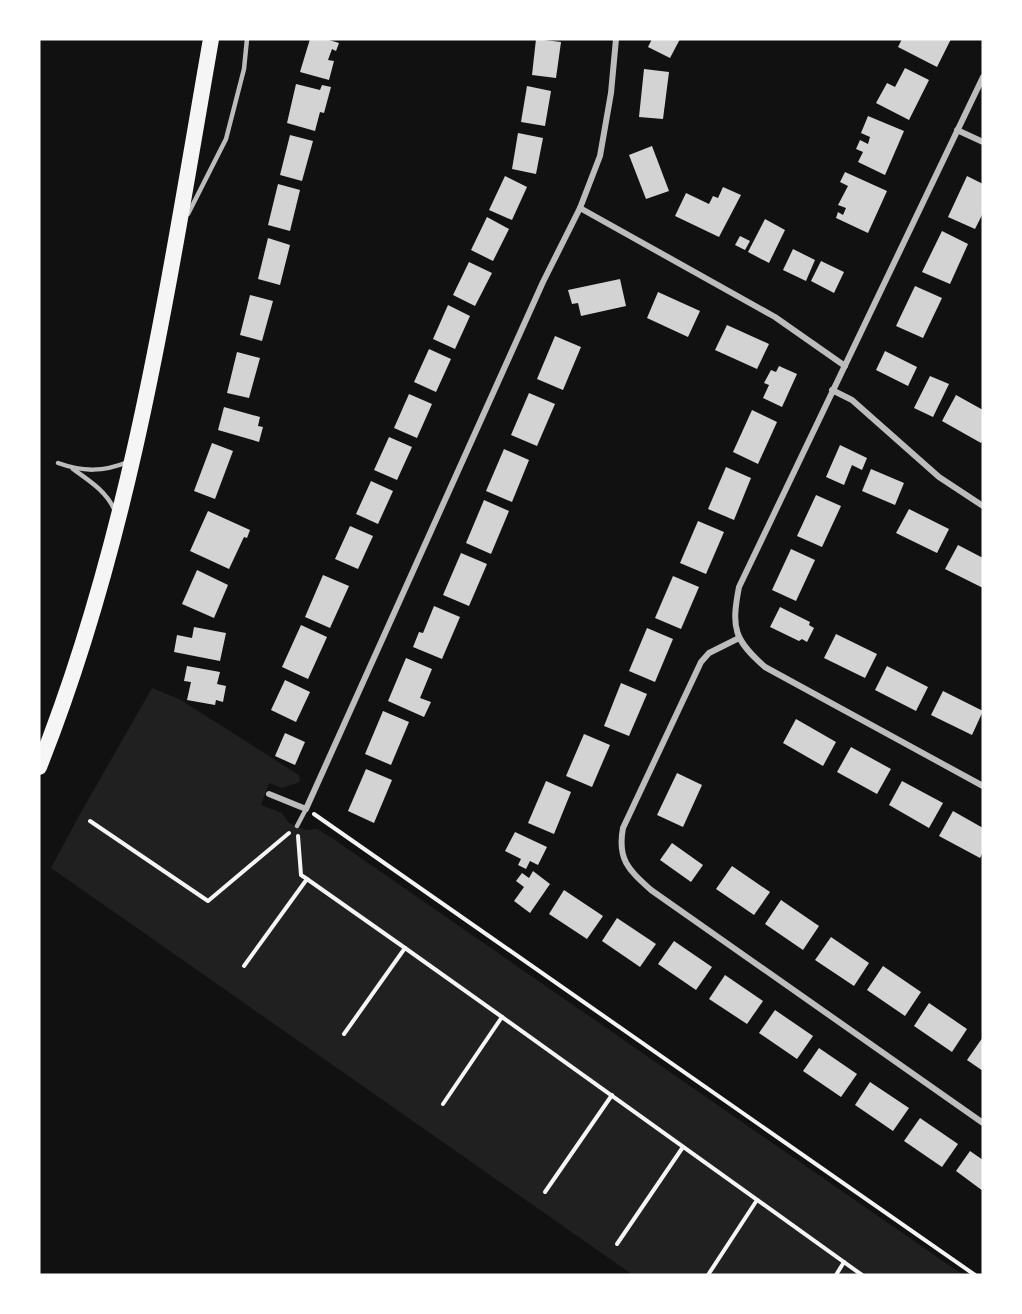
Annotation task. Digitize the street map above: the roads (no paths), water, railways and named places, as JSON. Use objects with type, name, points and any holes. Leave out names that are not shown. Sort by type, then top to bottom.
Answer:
[{"type":"highway","points":[[39,767],[98,594],[133,460],[163,316],[211,39]]},
{"type":"street","points":[[269,794],[306,809],[543,282],[580,208],[600,156],[611,93],[616,39]]},
{"type":"street","points":[[983,76],[739,587],[734,622],[739,638],[747,651],[765,667],[983,786]]},
{"type":"street","points":[[957,130],[983,142]]},
{"type":"street","points":[[580,208],[775,317],[844,366]]},
{"type":"street","points":[[832,390],[852,400],[939,477],[983,506]]},
{"type":"street","points":[[739,638],[709,653],[701,662],[623,828],[621,843],[623,858],[631,872],[651,890],[983,1123]]},
{"type":"lane","points":[[176,237],[226,139],[244,69],[247,39]]},
{"type":"lane","points":[[58,463],[71,468],[94,471],[112,469],[133,460]]},
{"type":"lane","points":[[71,468],[95,485],[111,502],[118,520]]},
{"type":"lane","points":[[297,826],[306,809]]}]
